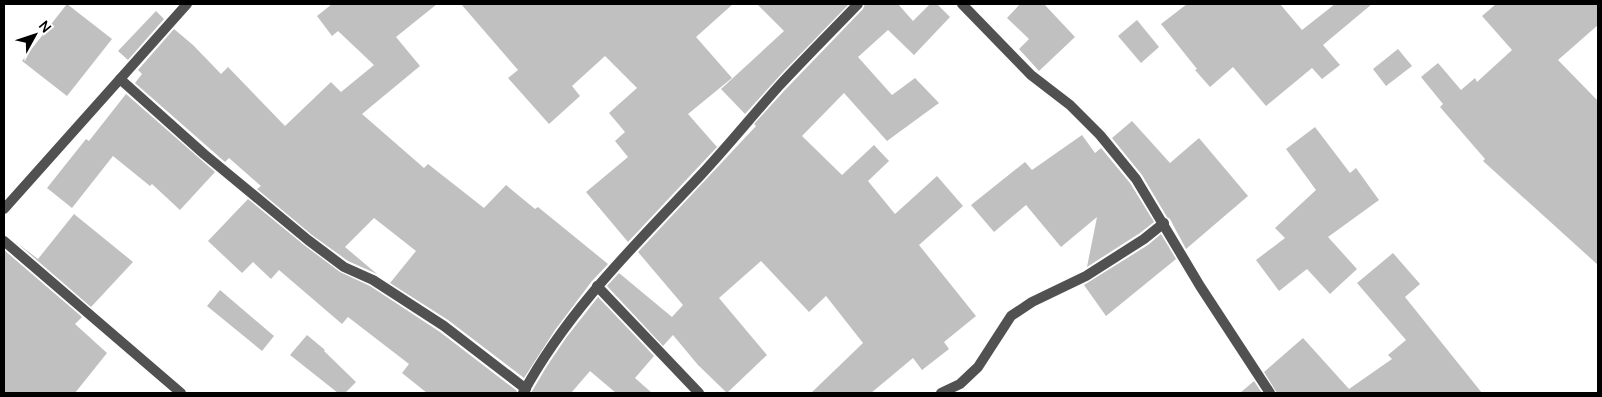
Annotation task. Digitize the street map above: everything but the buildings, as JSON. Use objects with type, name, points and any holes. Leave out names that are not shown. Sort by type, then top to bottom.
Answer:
[{"type":"street","points":[[4,209],[187,4]]},
{"type":"street","points":[[120,79],[204,154],[308,240],[344,267],[373,280],[436,321],[524,391],[538,366],[577,310],[597,286],[707,168],[780,85],[858,4]]},
{"type":"street","points":[[962,4],[1031,75],[1070,105],[1100,135],[1136,179],[1200,286],[1270,393]]},
{"type":"street","points":[[941,393],[960,384],[978,367],[1011,316],[1032,302],[1086,276],[1144,239],[1164,223]]},
{"type":"street","points":[[4,240],[181,393]]},
{"type":"street","points":[[597,286],[699,393]]}]
